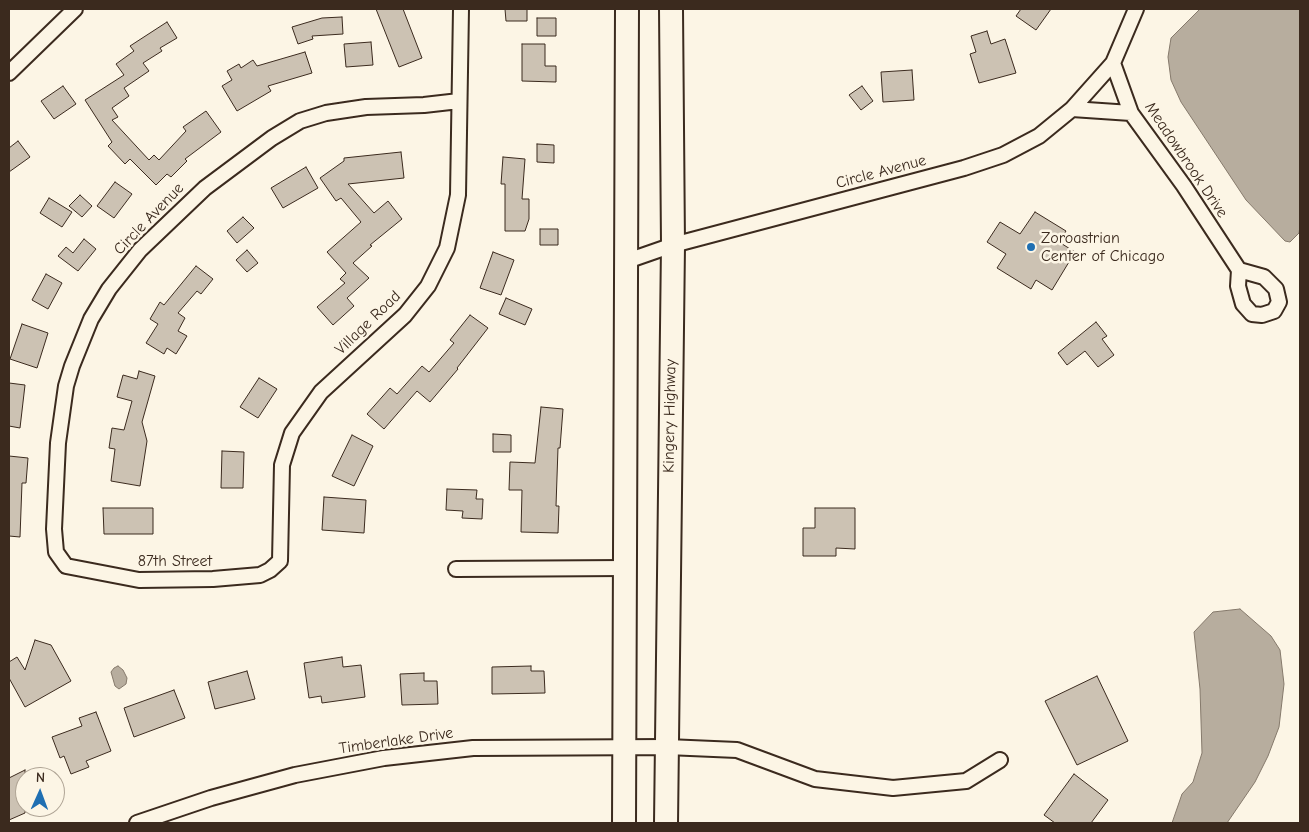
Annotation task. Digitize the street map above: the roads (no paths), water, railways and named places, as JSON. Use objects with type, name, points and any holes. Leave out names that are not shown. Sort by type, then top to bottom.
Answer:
[{"type":"main road","points":[[624,823],[627,9]]},
{"type":"main road","name":"Kingery Highway","points":[[666,823],[673,245],[671,9]]},
{"type":"street","points":[[9,74],[74,9]]},
{"type":"street","name":"Village Road","points":[[280,561],[282,465],[292,433],[321,392],[405,315],[428,286],[447,248],[458,195],[461,9]]},
{"type":"street","points":[[1113,62],[1136,9]]},
{"type":"street","name":"Circle Avenue","points":[[627,261],[673,245],[985,162],[1025,144],[1072,108],[1113,62]]},
{"type":"street","name":"Meadowbrook Drive","points":[[1113,62],[1132,113],[1184,186],[1239,270]]},
{"type":"street","name":"Circle Avenue","points":[[66,566],[56,552],[54,530],[58,443],[66,386],[91,319],[109,289],[140,250],[205,188],[265,143],[300,121],[326,113],[366,107],[424,105],[459,101]]},
{"type":"street","points":[[1072,108],[1132,113]]},
{"type":"street","name":"87th Street","points":[[66,566],[139,580],[213,579],[260,575],[270,570],[280,561]]},
{"type":"street","points":[[456,569],[625,568]]},
{"type":"street","name":"Timberlake Drive","points":[[137,823],[211,798],[277,780],[384,758],[474,748],[667,746],[737,750],[816,779],[893,788],[966,781],[1000,760]]},
{"type":"place","name":"Zoroastrian Center of Chicago","points":[[1031,247]]}]
